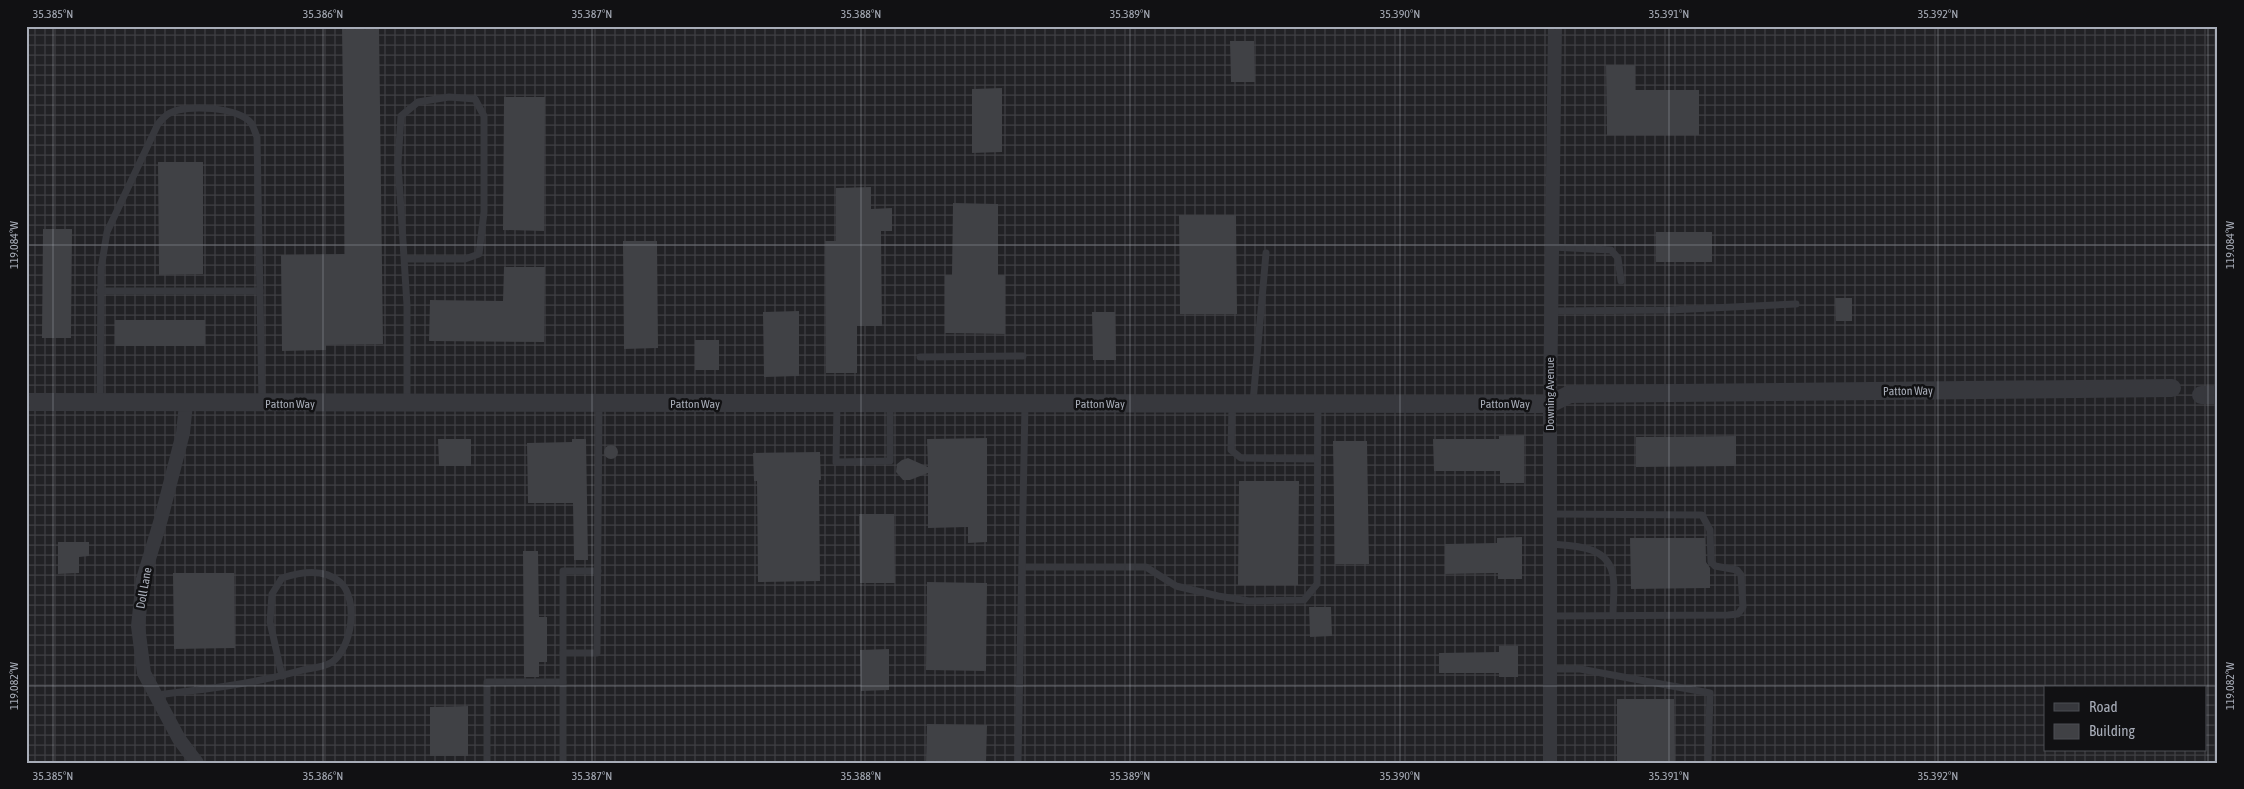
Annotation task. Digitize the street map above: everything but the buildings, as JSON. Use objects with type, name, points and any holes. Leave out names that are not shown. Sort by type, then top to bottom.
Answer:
[{"type":"street","name":"Downing Avenue","points":[[1550,763],[1550,404],[1555,26]]},
{"type":"street","name":"Patton Way","points":[[26,402],[186,404],[1550,404],[1570,394],[2172,388]]},
{"type":"street","name":"Doll Lane","points":[[186,404],[183,433],[161,519],[143,579],[138,626],[144,673],[179,738],[197,763]]},
{"type":"lane","points":[[405,259],[465,259],[479,254],[484,212],[484,116],[475,99],[449,98],[418,102],[401,116],[398,163],[407,305],[407,404]]},
{"type":"lane","points":[[100,402],[100,291],[107,232],[158,124],[168,114],[180,110],[221,109],[238,113],[251,123],[257,137],[262,404]]},
{"type":"lane","points":[[1552,246],[1611,250],[1618,258],[1620,281]]},
{"type":"lane","points":[[1252,404],[1266,253]]},
{"type":"lane","points":[[100,291],[260,291]]},
{"type":"lane","points":[[1551,311],[1670,310],[1796,304]]},
{"type":"lane","points":[[920,357],[1023,356]]},
{"type":"lane","points":[[563,653],[598,653],[599,404]]},
{"type":"lane","points":[[837,404],[836,462],[890,461],[890,404]]},
{"type":"lane","points":[[1018,763],[1025,404]]},
{"type":"lane","points":[[1232,404],[1231,450],[1241,458],[1317,459]]},
{"type":"lane","points":[[1022,567],[1146,567],[1176,586],[1218,596],[1250,601],[1304,600],[1317,584],[1318,404]]},
{"type":"lane","points":[[1550,514],[1702,515],[1710,530],[1711,562],[1715,566],[1737,570],[1741,575],[1743,607],[1738,614],[1550,616]]},
{"type":"lane","points":[[1550,544],[1584,546],[1596,551],[1608,564],[1613,576],[1613,615]]},
{"type":"lane","points":[[563,763],[563,571],[598,571]]},
{"type":"lane","points":[[156,695],[257,682],[282,676],[331,663],[345,649],[351,628],[349,597],[340,582],[323,574],[301,572],[282,578],[272,594],[270,622],[282,676]]},
{"type":"lane","points":[[1550,669],[1580,669],[1710,693],[1708,763]]},
{"type":"lane","points":[[487,763],[487,682],[563,682]]},
{"type":"shaded area","points":[[26,26],[2218,26],[2218,763],[26,763]]}]
